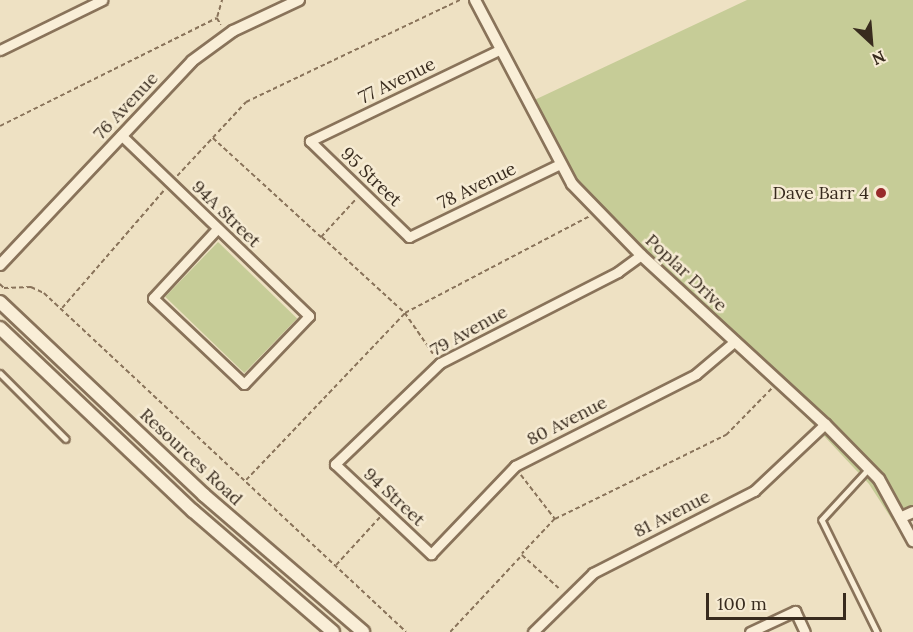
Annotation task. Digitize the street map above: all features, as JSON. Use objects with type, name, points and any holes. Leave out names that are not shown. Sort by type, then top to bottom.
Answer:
[{"type":"main road","name":"Resources Road","points":[[0,302],[204,495],[363,632]]},
{"type":"main road","name":"Resources Road","points":[[0,328],[193,511],[333,632]]},
{"type":"street","points":[[0,50],[102,0]]},
{"type":"street","name":"76 Avenue","points":[[0,265],[192,61],[228,35],[298,0]]},
{"type":"street","name":"Poplar Drive","points":[[475,0],[499,50],[572,184],[640,255],[779,381],[869,469],[902,517],[913,541]]},
{"type":"street","name":"77 Avenue","points":[[310,141],[499,50]]},
{"type":"street","name":"94A Street","points":[[121,135],[217,230],[309,316],[244,384],[153,298],[217,230]]},
{"type":"street","name":"95 Street","points":[[310,141],[409,237]]},
{"type":"street","name":"78 Avenue","points":[[409,237],[560,164]]},
{"type":"street","name":"79 Avenue","points":[[335,464],[440,363],[618,272],[640,255]]},
{"type":"street","name":"80 Avenue","points":[[431,554],[515,466],[696,374],[735,341]]},
{"type":"street","name":"81 Avenue","points":[[532,632],[592,573],[754,491],[825,424]]},
{"type":"street","name":"94 Street","points":[[335,464],[431,554]]},
{"type":"street","points":[[902,517],[913,512]]},
{"type":"street","points":[[750,632],[795,611],[805,632]]},
{"type":"lane","points":[[0,373],[66,439]]},
{"type":"lane","points":[[869,469],[822,520],[877,632]]},
{"type":"path","points":[[0,126],[217,18],[222,0]]},
{"type":"path","points":[[62,308],[170,184],[246,102],[460,0]]},
{"type":"path","points":[[217,18],[228,35]]},
{"type":"path","points":[[213,138],[405,313],[440,363]]},
{"type":"path","points":[[321,237],[363,191]]},
{"type":"path","points":[[245,480],[405,313],[599,212]]},
{"type":"path","points":[[0,284],[4,288],[22,285],[39,289],[62,308],[406,632]]},
{"type":"path","points":[[450,632],[555,519],[726,435],[779,381]]},
{"type":"path","points":[[515,466],[555,519]]},
{"type":"path","points":[[336,565],[385,512]]},
{"type":"path","points":[[522,555],[568,597]]},
{"type":"green space","points":[[747,0],[913,0],[913,512],[893,521],[869,484],[735,341],[572,184],[528,103]]},
{"type":"green space","points":[[218,242],[297,318],[244,373],[165,297]]},
{"type":"place","name":"Dave Barr 4","points":[[881,193]]}]
